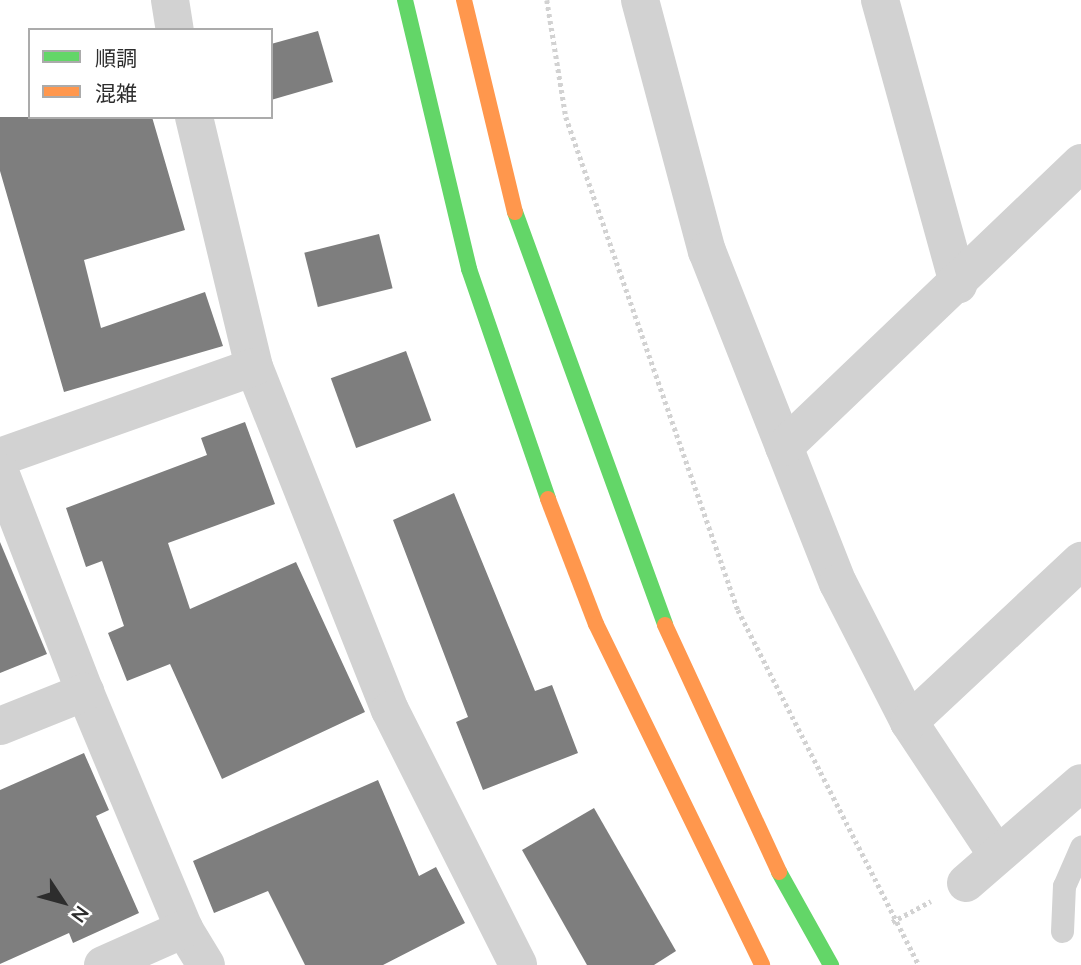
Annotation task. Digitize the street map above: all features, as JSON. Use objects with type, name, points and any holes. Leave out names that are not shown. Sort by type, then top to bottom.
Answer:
[{"type":"street","points":[[170,0],[175,28]]},
{"type":"street","points":[[405,0],[469,269],[523,437],[596,624],[762,965]]},
{"type":"street","points":[[464,0],[524,250],[649,592],[787,890],[831,965]]},
{"type":"street","points":[[640,0],[708,251],[838,583],[909,722],[998,855]]},
{"type":"street","points":[[880,0],[958,284]]},
{"type":"street","points":[[194,119],[254,367],[390,710],[518,965]]},
{"type":"street","points":[[785,447],[958,284],[1081,163]]},
{"type":"street","points":[[0,457],[254,367]]},
{"type":"street","points":[[0,472],[85,692],[184,929],[206,965]]},
{"type":"street","points":[[909,722],[1081,561]]},
{"type":"street","points":[[0,726],[85,692]]},
{"type":"street","points":[[966,883],[1081,783]]},
{"type":"street","points":[[103,965],[184,929]]},
{"type":"lane","points":[[1062,931],[1063,886],[1081,847]]},
{"type":"path","points":[[547,0],[566,117],[738,610],[919,965]]},
{"type":"building","points":[[318,31],[333,82],[273,99],[273,43]]},
{"type":"building","points":[[0,117],[153,119],[185,230],[84,260],[101,328],[205,292],[223,346],[64,392],[0,171]]},
{"type":"building","points":[[379,234],[393,288],[318,307],[304,253]]},
{"type":"building","points":[[406,351],[431,421],[356,448],[331,378]]},
{"type":"building","points":[[245,422],[275,504],[168,543],[190,609],[296,562],[365,712],[222,779],[170,664],[127,681],[108,633],[124,626],[102,561],[86,567],[66,508],[207,455],[201,438]]},
{"type":"building","points":[[454,493],[535,691],[552,685],[578,753],[483,790],[456,722],[468,717],[393,520]]},
{"type":"building","points":[[0,542],[47,654],[0,673]]},
{"type":"building","points":[[84,753],[109,810],[96,816],[139,913],[73,943],[69,933],[0,964],[0,790]]},
{"type":"building","points":[[378,780],[419,876],[436,867],[465,923],[383,965],[305,965],[268,891],[214,913],[193,861]]},
{"type":"building","points":[[594,808],[676,951],[654,965],[587,965],[522,850]]},
{"type":"traffic: fast","points":[[405,0],[469,269],[548,499]]},
{"type":"traffic: fast","points":[[515,212],[665,625]]},
{"type":"traffic: fast","points":[[779,872],[831,965]]},
{"type":"traffic: slow","points":[[464,0],[515,212]]},
{"type":"traffic: slow","points":[[548,499],[596,624],[762,965]]},
{"type":"traffic: slow","points":[[665,625],[779,872]]}]
